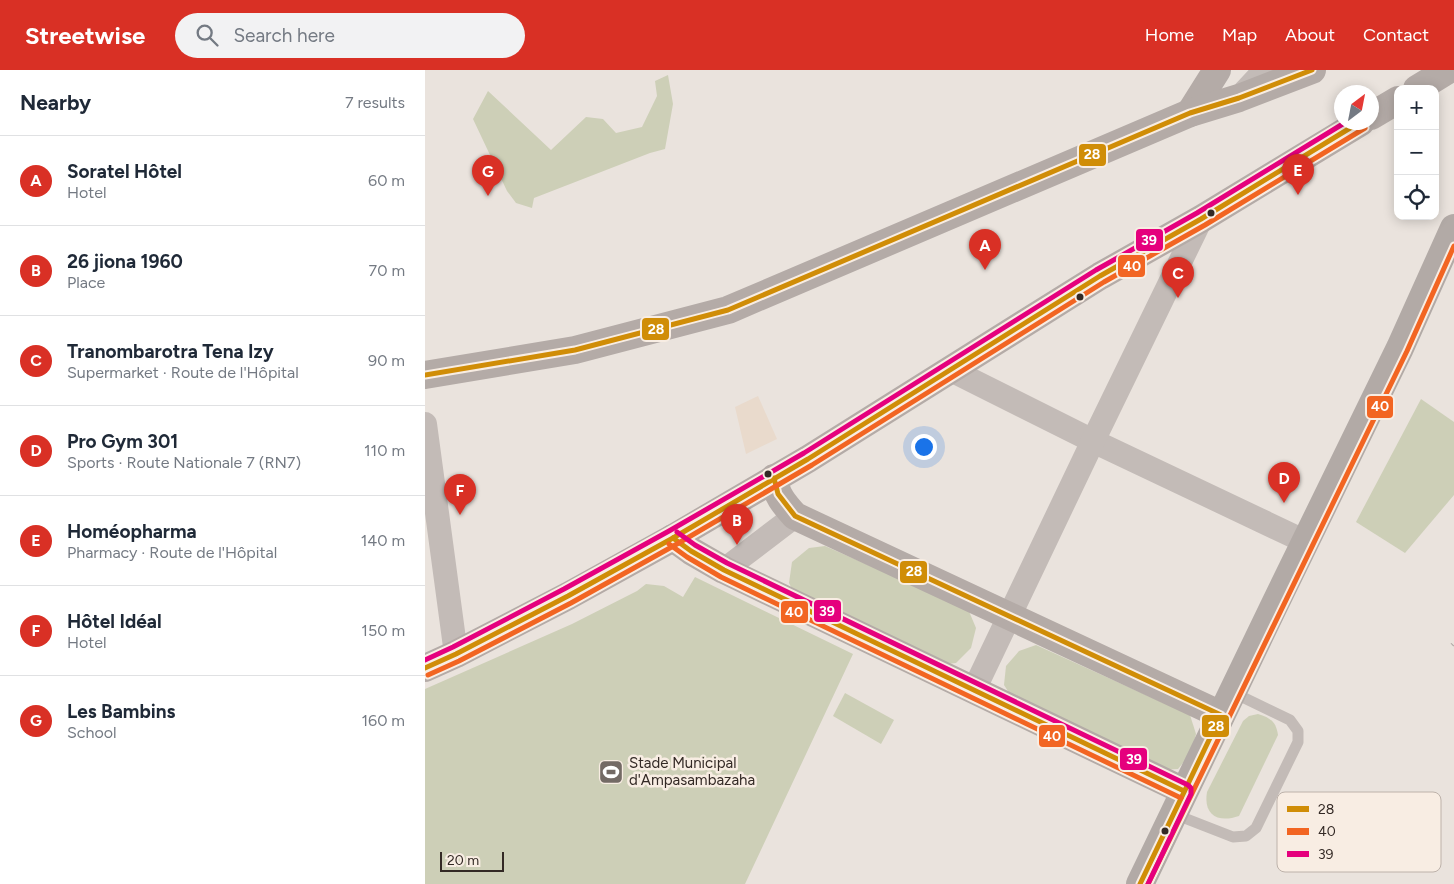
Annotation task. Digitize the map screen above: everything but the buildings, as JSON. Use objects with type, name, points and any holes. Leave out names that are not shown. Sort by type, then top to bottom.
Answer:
[{"type":"main road","points":[[1140,884],[1400,348],[1454,228]]},
{"type":"street","points":[[1190,113],[1217,70]]},
{"type":"street","points":[[1239,98],[1265,70]]},
{"type":"street","points":[[425,375],[575,350],[728,310],[1190,113],[1239,98],[1312,70]]},
{"type":"street","points":[[1424,85],[1448,70]]},
{"type":"street","points":[[1379,111],[1394,102]]},
{"type":"street","points":[[425,668],[569,596],[673,538],[816,453],[1100,276],[1201,219],[1348,130]]},
{"type":"street","points":[[974,690],[1201,219]]},
{"type":"street","points":[[951,370],[1093,441],[1306,542]]},
{"type":"street","points":[[425,424],[456,654]]},
{"type":"street","points":[[774,478],[775,487],[783,504],[795,516],[1009,616],[1227,703]]},
{"type":"street","points":[[724,570],[795,516]]},
{"type":"street","points":[[673,538],[724,570],[974,690],[1179,802]]},
{"type":"lane","points":[[1179,802],[1233,837],[1246,836],[1256,828],[1298,742],[1298,731],[1290,720],[1227,703]]},
{"type":"green space","points":[[668,75],[673,104],[665,149],[650,153],[534,198],[532,208],[516,203],[507,191],[473,119],[488,91],[551,150],[586,117],[603,119],[616,133],[642,127],[657,96],[655,81]]},
{"type":"green space","points":[[1421,399],[1454,422],[1454,495],[1405,553],[1356,522]]},
{"type":"green space","points":[[825,546],[968,609],[976,628],[971,648],[956,663],[938,665],[797,599],[789,583],[792,562],[809,548]]},
{"type":"green space","name":"Stade Municipal d'Ampasambazaha","points":[[695,577],[853,654],[745,884],[425,884],[425,689],[572,624],[637,591],[646,584],[664,586],[683,597]]},
{"type":"green space","points":[[1036,645],[1190,715],[1196,734],[1191,753],[1178,769],[1159,770],[1013,699],[1004,685],[1006,666],[1019,651]]},
{"type":"green space","points":[[845,693],[894,720],[881,744],[833,716]]},
{"type":"green space","points":[[1258,714],[1272,721],[1278,735],[1239,816],[1225,819],[1214,816],[1207,807],[1207,792],[1243,721],[1249,716]]},
{"type":"shaded area","points":[[758,396],[777,439],[746,454],[735,407]]},
{"type":"transit line","name":"28","points":[[425,375],[575,350],[728,310],[1190,113],[1239,98],[1312,70]]},
{"type":"transit line","name":"39","points":[[425,660],[564,589],[804,453],[1096,270],[1197,213],[1334,129]]},
{"type":"transit line","name":"28","points":[[425,668],[568,596],[673,538],[808,459],[1100,276],[1201,219],[1347,130]]},
{"type":"transit line","name":"40","points":[[428,675],[571,603],[677,544],[812,465],[1104,282],[1205,225],[1362,130]]},
{"type":"transit line","name":"40","points":[[1148,884],[1407,351],[1454,246]]},
{"type":"transit line","name":"28","points":[[774,478],[778,494],[795,516],[1221,715],[1140,884]]},
{"type":"transit line","name":"39","points":[[677,532],[695,545],[727,563],[1188,785],[1191,788],[1191,794],[1148,884]]},
{"type":"transit line","name":"28","points":[[673,538],[724,570],[1184,791]]},
{"type":"transit line","name":"40","points":[[669,544],[721,577],[1181,798]]},
{"type":"place","name":"Homéopharma","points":[[1298,195]]},
{"type":"place","name":"Les Bambins","points":[[488,196]]},
{"type":"place","name":"Soratel Hôtel","points":[[985,270]]},
{"type":"place","name":"Tranombarotra Tena Izy","points":[[1178,298]]},
{"type":"place","name":"Pro Gym 301","points":[[1284,503]]},
{"type":"place","name":"Hôtel Idéal","points":[[460,515]]},
{"type":"place","name":"26 jiona 1960","points":[[737,545]]},
{"type":"place","name":"Stade Municipal d'Ampasambazaha","points":[[611,772]]}]
